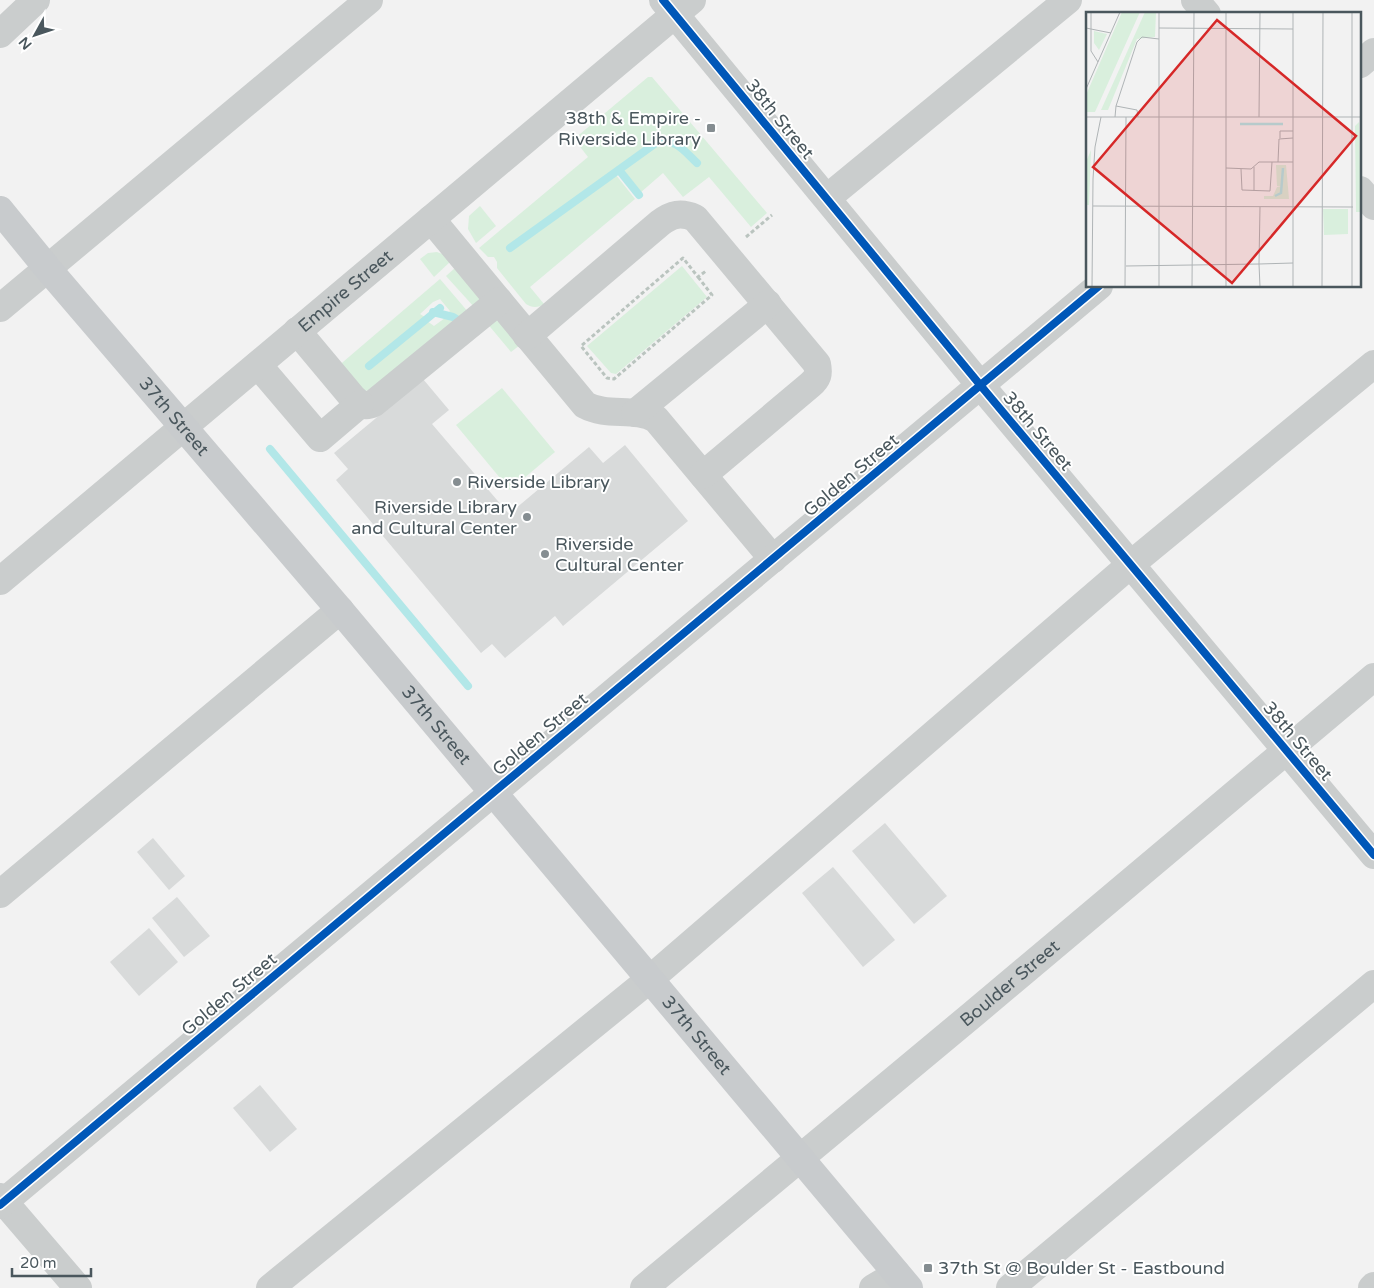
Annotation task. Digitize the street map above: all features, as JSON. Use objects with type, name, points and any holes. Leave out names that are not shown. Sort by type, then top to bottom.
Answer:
[{"type":"main road","name":"37th Street","points":[[0,210],[48,269],[340,610],[903,1281]]},
{"type":"street","points":[[0,34],[36,0]]},
{"type":"street","points":[[0,308],[369,0]]},
{"type":"street","points":[[827,198],[1068,0]]},
{"type":"street","points":[[1195,0],[1205,12]]},
{"type":"street","name":"38th Street","points":[[676,5],[827,198],[981,386],[1374,855]]},
{"type":"street","name":"Empire Street","points":[[0,581],[431,219],[676,5]]},
{"type":"street","points":[[1362,62],[1374,52]]},
{"type":"street","points":[[1362,192],[1374,206]]},
{"type":"street","points":[[527,336],[669,216],[687,214],[695,218],[817,364],[819,372],[816,379],[810,385],[702,475]]},
{"type":"street","points":[[431,219],[585,405],[593,410],[647,414],[656,419],[773,559]]},
{"type":"street","name":"Golden Street","points":[[1,1201],[493,793],[1097,288]]},
{"type":"street","points":[[297,332],[360,404],[368,406],[499,301]]},
{"type":"street","points":[[635,413],[768,304]]},
{"type":"street","points":[[270,1288],[650,979],[1130,565],[1374,364]]},
{"type":"street","points":[[258,365],[320,438],[360,404]]},
{"type":"street","points":[[0,894],[340,610]]},
{"type":"street","name":"Boulder Street","points":[[644,1288],[1374,677]]},
{"type":"street","points":[[1010,1288],[1374,984]]},
{"type":"street","points":[[1,1201],[78,1288]]},
{"type":"street","points":[[873,1288],[903,1281]]},
{"type":"path","points":[[752,232],[772,215]]},
{"type":"path","points":[[682,258],[698,277],[712,295],[614,379],[607,378],[581,346],[682,258]]},
{"type":"path","points":[[698,277],[712,266]]},
{"type":"green space","points":[[648,77],[652,77],[767,213],[751,227],[709,177],[683,197],[663,173],[640,193],[622,170],[640,155],[655,146],[669,144],[679,149],[696,166],[700,165],[699,161],[678,143],[667,139],[653,142],[509,245],[507,251],[513,250],[616,175],[635,199],[530,287],[544,304],[535,307],[526,304],[497,268],[497,262],[494,257],[488,257],[479,248],[588,157],[574,139]]},
{"type":"green space","points":[[480,206],[496,226],[476,243],[468,229],[469,216]]},
{"type":"green space","points":[[437,252],[445,255],[451,261],[434,277],[420,259],[428,253]]},
{"type":"green space","points":[[682,266],[707,297],[616,374],[611,373],[587,346]]},
{"type":"green space","points":[[455,268],[479,298],[480,303],[475,308],[446,276]]},
{"type":"green space","points":[[440,279],[469,313],[462,320],[456,315],[448,313],[450,311],[440,299],[433,302],[420,314],[425,317],[368,363],[365,366],[366,368],[369,368],[427,321],[434,326],[445,318],[454,320],[459,324],[373,391],[358,390],[336,368]]},
{"type":"green space","points":[[493,319],[501,323],[520,345],[511,352],[486,322]]},
{"type":"green space","points":[[502,388],[555,452],[510,490],[456,425]]},
{"type":"building","name":"Riverside Library and Cultural Center","points":[[423,379],[449,410],[432,424],[509,514],[589,447],[603,463],[625,445],[688,521],[563,626],[555,616],[505,658],[492,644],[481,653],[336,480],[348,469],[334,453]]},
{"type":"building","points":[[885,823],[947,896],[914,924],[852,851]]},
{"type":"building","points":[[153,838],[185,876],[169,890],[137,852]]},
{"type":"building","points":[[833,867],[895,940],[863,967],[802,893]]},
{"type":"building","points":[[177,897],[210,936],[184,957],[152,918]]},
{"type":"building","points":[[149,928],[178,962],[139,996],[110,962]]},
{"type":"building","points":[[260,1085],[297,1129],[270,1152],[233,1108]]},
{"type":"waterway","points":[[510,248],[656,143],[669,142],[679,146],[697,163]]},
{"type":"waterway","points":[[619,170],[639,195]]},
{"type":"waterway","points":[[369,366],[440,308]]},
{"type":"waterway","points":[[433,312],[453,317],[461,322]]},
{"type":"waterway","points":[[270,449],[468,686]]},
{"type":"cycle path","points":[[663,0],[981,386],[1374,855]]},
{"type":"cycle path","points":[[0,1205],[1097,288]]},
{"type":"place","name":"38th & Empire - Riverside Library","points":[[711,128]]},
{"type":"place","name":"Riverside Library","points":[[457,482]]},
{"type":"place","name":"Riverside Library and Cultural Center","points":[[527,517]]},
{"type":"place","name":"Riverside Cultural Center","points":[[545,554]]},
{"type":"place","name":"37th St @ Boulder St - Eastbound","points":[[928,1268]]}]
